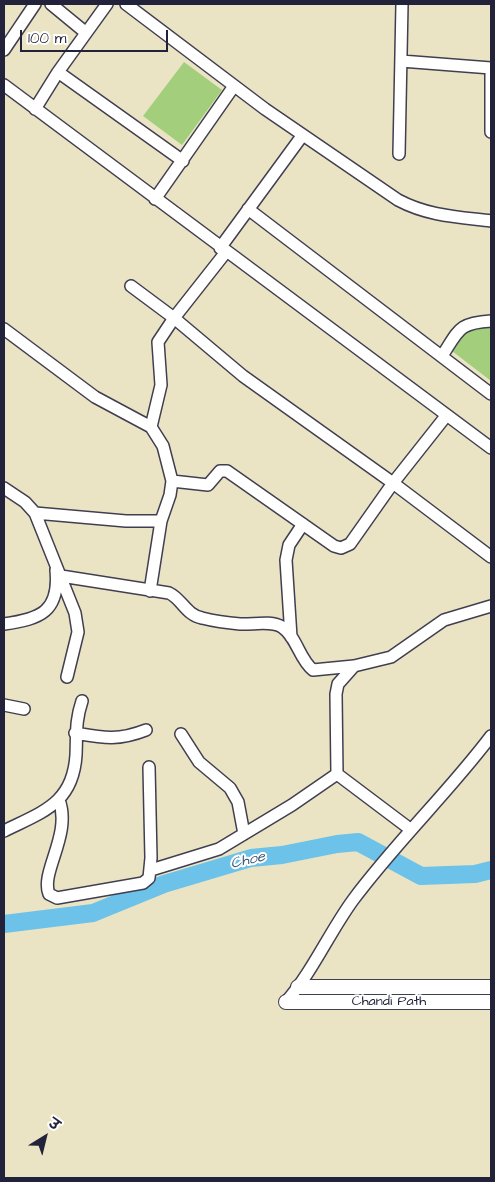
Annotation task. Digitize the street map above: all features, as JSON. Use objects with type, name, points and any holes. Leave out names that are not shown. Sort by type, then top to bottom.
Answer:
[{"type":"main road","name":"Chandi Path","points":[[298,988],[491,987]]},
{"type":"main road","name":"Chandi Path","points":[[286,1002],[491,1002]]},
{"type":"street","points":[[4,50],[35,4]]},
{"type":"street","points":[[51,4],[85,32]]},
{"type":"street","points":[[35,109],[85,32],[107,4]]},
{"type":"street","points":[[126,4],[143,8],[234,86],[302,136],[398,200],[415,209],[437,215],[491,221]]},
{"type":"street","points":[[399,154],[402,4]]},
{"type":"street","points":[[401,61],[491,68],[491,132]]},
{"type":"street","points":[[58,72],[183,161]]},
{"type":"street","points":[[4,85],[154,199],[491,448]]},
{"type":"street","points":[[154,199],[183,161],[234,86]]},
{"type":"street","points":[[151,427],[161,385],[158,342],[223,250],[248,209],[302,136]]},
{"type":"street","points":[[248,209],[491,394]]},
{"type":"street","points":[[131,286],[174,318],[243,376],[393,482],[491,557]]},
{"type":"street","points":[[442,356],[462,326],[475,322],[491,322]]},
{"type":"street","points":[[4,329],[95,398],[151,427],[163,446],[172,481],[170,494],[161,521],[150,591]]},
{"type":"street","points":[[172,481],[208,485],[220,471],[227,471],[334,546],[345,547],[393,482],[446,416]]},
{"type":"street","points":[[4,488],[26,502],[35,513],[75,613],[78,632],[67,677]]},
{"type":"street","points":[[35,513],[126,521],[161,521]]},
{"type":"street","points":[[292,638],[286,560],[289,545],[303,524]]},
{"type":"street","points":[[4,624],[33,620],[50,607],[56,592],[55,564]]},
{"type":"street","points":[[61,576],[174,596],[197,617],[241,624],[277,624],[287,631],[307,665],[313,670],[354,666],[391,657],[444,620],[491,606]]},
{"type":"street","points":[[337,774],[336,694],[338,684],[354,666]]},
{"type":"street","points":[[4,831],[47,810],[59,800],[72,778],[76,754],[75,733],[82,701]]},
{"type":"street","points":[[4,705],[24,709]]},
{"type":"street","points":[[75,733],[116,738],[127,737],[146,730]]},
{"type":"street","points":[[182,734],[199,762],[230,788],[238,802],[244,834]]},
{"type":"street","points":[[286,1002],[298,988],[353,900],[402,838],[491,736]]},
{"type":"street","points":[[59,800],[63,819],[47,882],[48,894],[57,898],[137,885],[149,878],[150,870],[152,839],[148,767]]},
{"type":"street","points":[[337,774],[410,829]]},
{"type":"street","points":[[150,870],[219,849],[292,805],[337,774]]},
{"type":"green space","points":[[184,62],[222,90],[182,145],[143,116]]},
{"type":"green space","points":[[475,326],[491,327],[491,381],[452,351],[467,331]]},
{"type":"waterway","name":"Choe","points":[[4,924],[93,913],[164,884],[251,858],[282,855],[337,844],[358,842],[421,876],[475,874],[491,870]]}]
